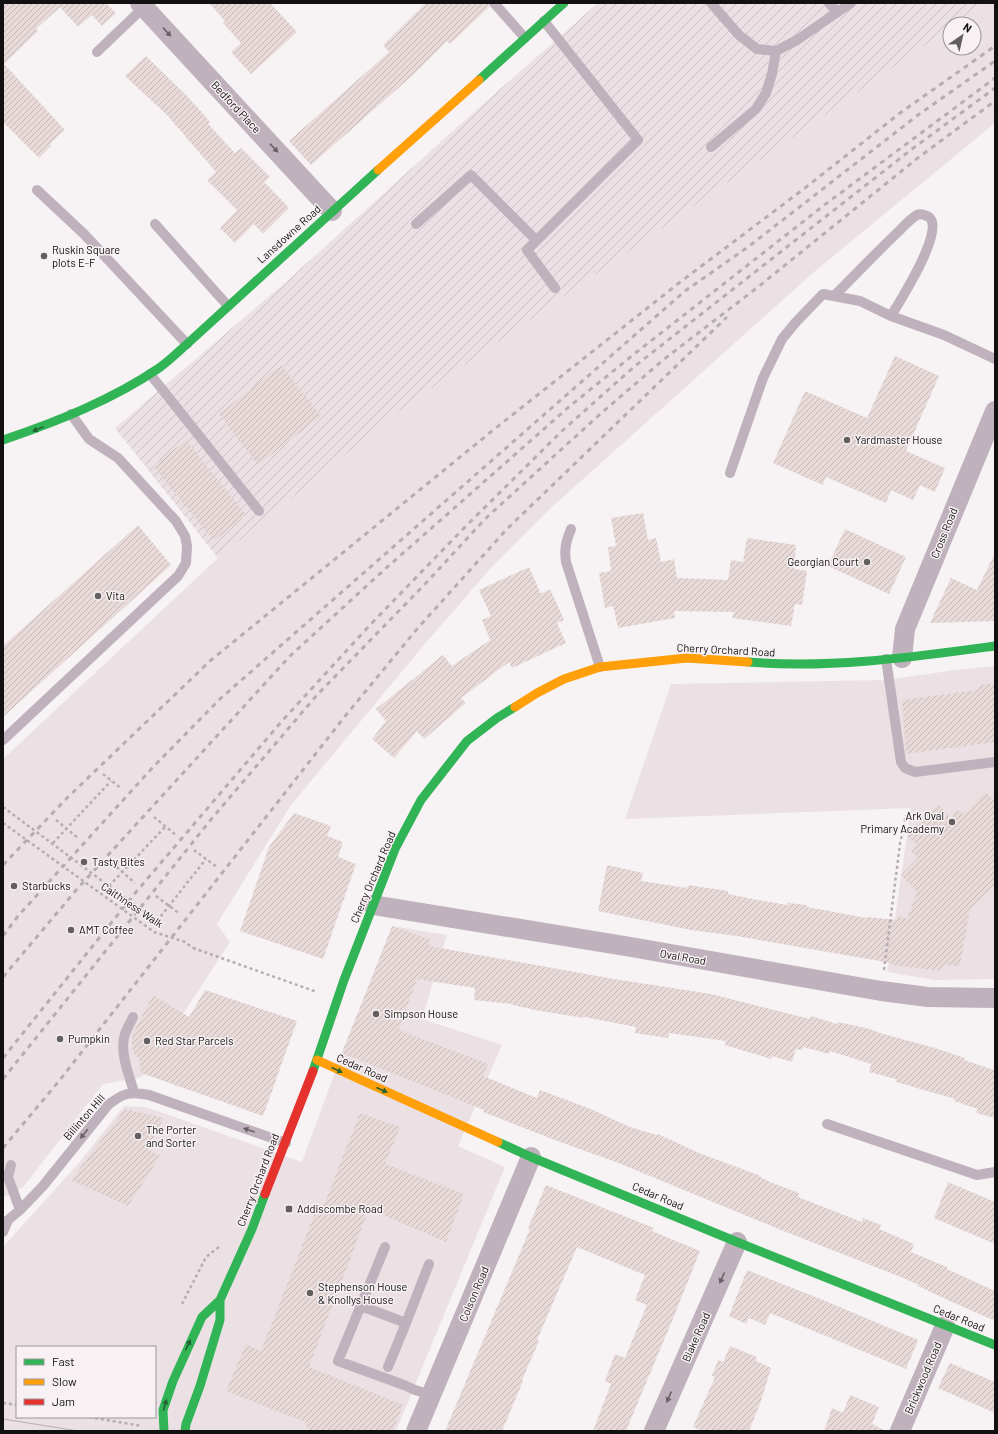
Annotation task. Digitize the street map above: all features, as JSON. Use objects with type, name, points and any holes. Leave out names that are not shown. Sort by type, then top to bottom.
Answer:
[{"type":"street","name":"Lansdowne Road","points":[[3,440],[36,429],[71,414],[127,388],[150,374],[188,344],[332,211],[564,3]]},
{"type":"street","name":"Bedford Place","points":[[142,5],[332,211]]},
{"type":"street","name":"Cross Road","points":[[894,658],[995,411]]},
{"type":"street","name":"Cherry Orchard Road","points":[[164,1431],[163,1410],[173,1381],[202,1317],[220,1300],[252,1229],[286,1143],[344,980],[395,849],[421,800],[467,742],[497,718],[537,693],[564,679],[600,667],[687,658],[777,664],[815,664],[894,658],[995,646]]},
{"type":"street","name":"Oval Road","points":[[373,905],[631,947],[881,991],[928,997],[995,999]]},
{"type":"street","name":"Cedar Road","points":[[316,1060],[531,1157],[737,1242],[995,1345]]},
{"type":"street","name":"Colson Road","points":[[416,1431],[531,1157]]},
{"type":"street","name":"Blake Road","points":[[654,1431],[737,1242]]},
{"type":"street","name":"Cherry Orchard Road","points":[[185,1431],[220,1320],[220,1300]]},
{"type":"street","name":"Brickwood Road","points":[[900,1431],[945,1326]]},
{"type":"lane","points":[[494,3],[525,38]]},
{"type":"lane","points":[[710,3],[739,36],[757,49],[776,51],[797,40],[851,3]]},
{"type":"lane","points":[[829,3],[837,12]]},
{"type":"lane","points":[[97,52],[142,5]]},
{"type":"lane","points":[[544,21],[638,140],[526,250],[555,288]]},
{"type":"lane","points":[[711,147],[756,109],[766,93],[772,74],[776,51]]},
{"type":"lane","points":[[416,224],[471,175],[536,240]]},
{"type":"lane","points":[[37,190],[84,234],[188,344]]},
{"type":"lane","points":[[834,296],[910,221],[918,215],[925,214],[931,219],[933,226],[931,238],[921,263],[892,316]]},
{"type":"lane","points":[[155,224],[228,306]]},
{"type":"lane","points":[[730,473],[763,378],[782,339],[823,294],[860,301],[892,316],[944,335],[995,359]]},
{"type":"lane","points":[[150,374],[259,511]]},
{"type":"lane","points":[[3,740],[178,576],[186,563],[187,546],[185,536],[176,521],[118,458],[89,439],[71,414]]},
{"type":"lane","points":[[571,529],[564,552],[566,562],[600,667]]},
{"type":"lane","points":[[894,658],[901,762],[906,768],[915,772],[995,762]]},
{"type":"lane","points":[[133,1017],[124,1034],[124,1051],[126,1065],[134,1092],[149,1095],[286,1143]]},
{"type":"lane","name":"Billinton Hill","points":[[3,1232],[8,1220],[43,1186],[108,1105],[120,1096],[134,1092]]},
{"type":"lane","points":[[827,1124],[977,1175],[995,1172]]},
{"type":"lane","points":[[11,1165],[8,1178],[20,1210]]},
{"type":"lane","points":[[385,1247],[338,1360],[431,1395]]},
{"type":"lane","points":[[388,1367],[429,1264]]},
{"type":"lane","points":[[361,1306],[406,1323]]},
{"type":"path","points":[[102,774],[122,789]]},
{"type":"path","points":[[52,843],[111,781]]},
{"type":"path","points":[[3,807],[157,920]]},
{"type":"path","points":[[881,991],[900,844],[906,815]]},
{"type":"path","points":[[154,817],[176,836]]},
{"type":"path","points":[[56,820],[78,838]]},
{"type":"path","name":"Caithness Walk","points":[[3,823],[154,932],[185,942],[193,948],[311,990]]},
{"type":"path","points":[[109,886],[165,827]]},
{"type":"path","points":[[52,843],[66,829]]},
{"type":"path","points":[[194,850],[217,867]]},
{"type":"path","points":[[157,920],[206,859]]},
{"type":"path","points":[[112,862],[135,883]]},
{"type":"path","points":[[109,886],[122,872]]},
{"type":"path","points":[[156,896],[180,914]]},
{"type":"path","points":[[157,920],[169,905]]},
{"type":"path","points":[[3,1403],[16,1405]]},
{"type":"path","points":[[95,1418],[136,1425]]},
{"type":"shaded area","points":[[598,3],[987,3],[968,16],[942,16],[942,34],[399,411],[218,558],[115,428],[287,281],[465,120]]},
{"type":"shaded area","points":[[987,3],[995,3],[995,123],[814,272],[552,507],[490,569],[424,645],[291,805],[217,924],[230,942],[142,1077],[103,1084],[24,1186],[3,1198],[3,759],[218,558],[399,411],[942,34],[942,56],[982,56],[982,16],[968,16]]},
{"type":"shaded area","points":[[995,666],[995,979],[935,980],[887,972],[911,808],[625,819],[671,684],[886,680]]},
{"type":"shaded area","points":[[393,926],[447,935],[422,1019],[502,1045],[458,1146],[505,1167],[396,1431],[3,1431],[3,1247],[78,1164],[124,1106],[146,1107],[302,1162],[342,1053]]},
{"type":"building","points":[[3,3],[106,3],[116,13],[102,26],[92,15],[78,27],[60,7],[36,29],[38,31],[4,64],[65,130],[50,144],[51,146],[39,158],[3,122]]},
{"type":"building","points":[[209,3],[270,3],[297,32],[251,74],[231,52],[241,43],[223,23],[225,21]]},
{"type":"building","points":[[426,3],[488,3],[489,7],[450,44],[447,41],[413,75],[311,165],[289,141],[389,52],[383,45]]},
{"type":"building","points":[[146,56],[189,98],[210,122],[208,124],[235,153],[241,148],[270,177],[264,182],[289,208],[263,234],[254,224],[235,243],[220,228],[237,210],[207,180],[216,172],[167,115],[125,76]]},
{"type":"building","name":"Yardmaster House","points":[[895,356],[939,376],[906,451],[945,468],[935,492],[920,485],[913,500],[891,490],[886,503],[826,477],[823,485],[773,463],[805,391],[867,418]]},
{"type":"building","points":[[281,365],[321,416],[258,465],[219,414]]},
{"type":"building","points":[[186,440],[246,515],[214,541],[153,466]]},
{"type":"building","points":[[643,513],[648,540],[656,538],[661,562],[674,559],[677,578],[728,580],[731,560],[743,562],[747,538],[796,545],[794,569],[807,571],[802,605],[795,604],[791,626],[732,618],[734,612],[674,611],[675,618],[618,628],[613,606],[605,608],[599,573],[611,571],[608,547],[616,546],[611,518]]},
{"type":"building","name":"Vita","points":[[138,525],[171,565],[3,717],[3,646]]},
{"type":"building","name":"Georgian Court","points":[[845,529],[906,557],[889,594],[828,566]]},
{"type":"building","points":[[995,553],[995,621],[930,623],[951,578],[977,590]]},
{"type":"building","points":[[529,567],[541,594],[550,589],[564,620],[557,623],[566,643],[512,668],[509,662],[461,698],[466,703],[424,739],[417,731],[394,758],[372,739],[386,721],[376,709],[443,655],[452,666],[490,640],[482,620],[491,616],[479,590]]},
{"type":"building","points":[[995,683],[995,742],[906,754],[902,700],[978,690],[980,685]]},
{"type":"building","points":[[985,792],[995,801],[995,884],[970,909],[960,966],[943,965],[941,971],[891,965],[891,963],[737,936],[691,930],[598,911],[607,865],[643,873],[641,881],[687,888],[688,885],[728,891],[728,894],[758,900],[788,905],[788,903],[807,905],[807,907],[867,918],[897,920],[897,916],[907,919],[917,892],[901,875],[918,858],[911,851],[917,845],[907,836],[938,804],[950,817],[958,810],[964,814]]},
{"type":"building","points":[[294,813],[331,826],[327,836],[343,842],[338,857],[356,864],[323,959],[240,931],[269,847]]},
{"type":"building","points":[[392,926],[431,940],[429,946],[614,979],[711,994],[810,1019],[811,1016],[837,1024],[838,1022],[870,1029],[935,1048],[994,1070],[995,1068],[995,1118],[976,1113],[978,1109],[954,1101],[955,1099],[896,1082],[896,1079],[869,1072],[871,1064],[830,1051],[829,1054],[803,1047],[802,1050],[796,1049],[792,1062],[772,1056],[771,1059],[725,1045],[726,1041],[669,1033],[668,1038],[635,1033],[636,1027],[584,1017],[535,1010],[513,1004],[474,1000],[475,988],[417,979],[399,1030],[488,1064],[483,1076],[537,1098],[540,1090],[588,1108],[630,1127],[657,1135],[658,1134],[699,1153],[761,1176],[760,1177],[770,1182],[799,1193],[798,1197],[862,1222],[863,1218],[881,1225],[879,1229],[914,1244],[911,1252],[947,1267],[947,1269],[995,1291],[995,1321],[901,1277],[786,1232],[616,1162],[483,1112],[484,1110],[342,1053]]},
{"type":"building","points":[[205,990],[297,1021],[263,1116],[141,1073],[139,1058],[135,1056],[132,1048],[132,1035],[153,995],[189,1017]]},
{"type":"building","points":[[125,1109],[164,1118],[147,1149],[160,1156],[128,1206],[71,1180]]},
{"type":"building","name":"Stephenson House & Knollys House","points":[[360,1113],[400,1127],[385,1164],[464,1194],[446,1242],[369,1209],[309,1367],[403,1405],[393,1431],[309,1431],[305,1422],[226,1391],[246,1344],[261,1351],[318,1205],[323,1207]]},
{"type":"building","points":[[948,1182],[995,1202],[995,1244],[934,1218]]},
{"type":"building","points":[[546,1185],[654,1228],[652,1231],[700,1251],[674,1316],[626,1431],[593,1431],[611,1384],[605,1381],[615,1354],[625,1358],[647,1305],[635,1300],[645,1275],[577,1247],[537,1340],[539,1341],[502,1431],[445,1431],[530,1229],[528,1228]]},
{"type":"building","points":[[747,1270],[918,1340],[906,1369],[770,1313],[765,1325],[749,1318],[746,1324],[729,1316]]},
{"type":"building","points":[[730,1346],[757,1357],[756,1361],[771,1368],[761,1401],[749,1431],[703,1431],[693,1427],[715,1377],[712,1376],[718,1360],[723,1362]]},
{"type":"building","points":[[950,1363],[995,1382],[995,1413],[938,1388]]},
{"type":"building","points":[[850,1395],[879,1407],[872,1424],[886,1431],[824,1431],[832,1408],[843,1413]]},
{"type":"tram line","points":[[3,1419],[78,1431]]},
{"type":"railway","points":[[3,865],[67,798],[210,661],[492,431],[679,283],[805,188],[900,113],[995,46]]},
{"type":"railway","points":[[3,936],[18,916],[154,766],[221,698],[685,291],[748,247],[918,115],[995,61]]},
{"type":"railway","points":[[3,977],[78,888],[290,656],[384,570],[570,406],[638,351],[827,203],[995,78]]},
{"type":"railway","points":[[3,1058],[136,892],[282,721],[370,625],[467,525],[563,430],[635,366],[912,149],[995,88]]},
{"type":"railway","points":[[3,1079],[213,817],[317,695],[426,583],[485,519],[598,416],[663,360],[758,287],[919,157],[995,101]]},
{"type":"railway","points":[[3,1148],[59,1081],[346,715],[417,629],[507,529],[727,317]]},
{"type":"traffic: fast","points":[[479,80],[564,3]]},
{"type":"traffic: fast","points":[[3,440],[43,426],[103,400],[141,380],[159,368],[378,170]]},
{"type":"traffic: fast","points":[[748,662],[810,664],[872,661],[995,646]]},
{"type":"traffic: fast","points":[[313,1071],[344,980],[395,849],[421,800],[467,741],[497,718],[515,707]]},
{"type":"traffic: fast","points":[[498,1142],[737,1242],[995,1345]]},
{"type":"traffic: fast","points":[[164,1431],[163,1410],[173,1381],[202,1317],[220,1300],[252,1229],[265,1194]]},
{"type":"traffic: fast","points":[[185,1431],[220,1320],[220,1300]]},
{"type":"traffic: slow","points":[[378,170],[479,80]]},
{"type":"traffic: slow","points":[[515,707],[537,693],[564,679],[600,667],[687,658],[748,662]]},
{"type":"traffic: slow","points":[[317,1060],[498,1142]]},
{"type":"traffic: jam","points":[[265,1194],[313,1071]]},
{"type":"place","name":"Ruskin Square plots E-F","points":[[44,256]]},
{"type":"place","name":"Yardmaster House","points":[[847,440]]},
{"type":"place","name":"Georgian Court","points":[[867,562]]},
{"type":"place","name":"Vita","points":[[98,596]]},
{"type":"place","name":"Ark Oval Primary Academy","points":[[952,822]]},
{"type":"place","name":"Tasty Bites","points":[[84,862]]},
{"type":"place","name":"Starbucks","points":[[14,886]]},
{"type":"place","name":"AMT Coffee","points":[[71,930]]},
{"type":"place","name":"Simpson House","points":[[376,1014]]},
{"type":"place","name":"Pumpkin","points":[[60,1039]]},
{"type":"place","name":"Red Star Parcels","points":[[147,1041]]},
{"type":"place","name":"The Porter and Sorter","points":[[138,1136]]},
{"type":"place","name":"Addiscombe Road","points":[[289,1209]]},
{"type":"place","name":"Stephenson House & Knollys House","points":[[310,1293]]}]
